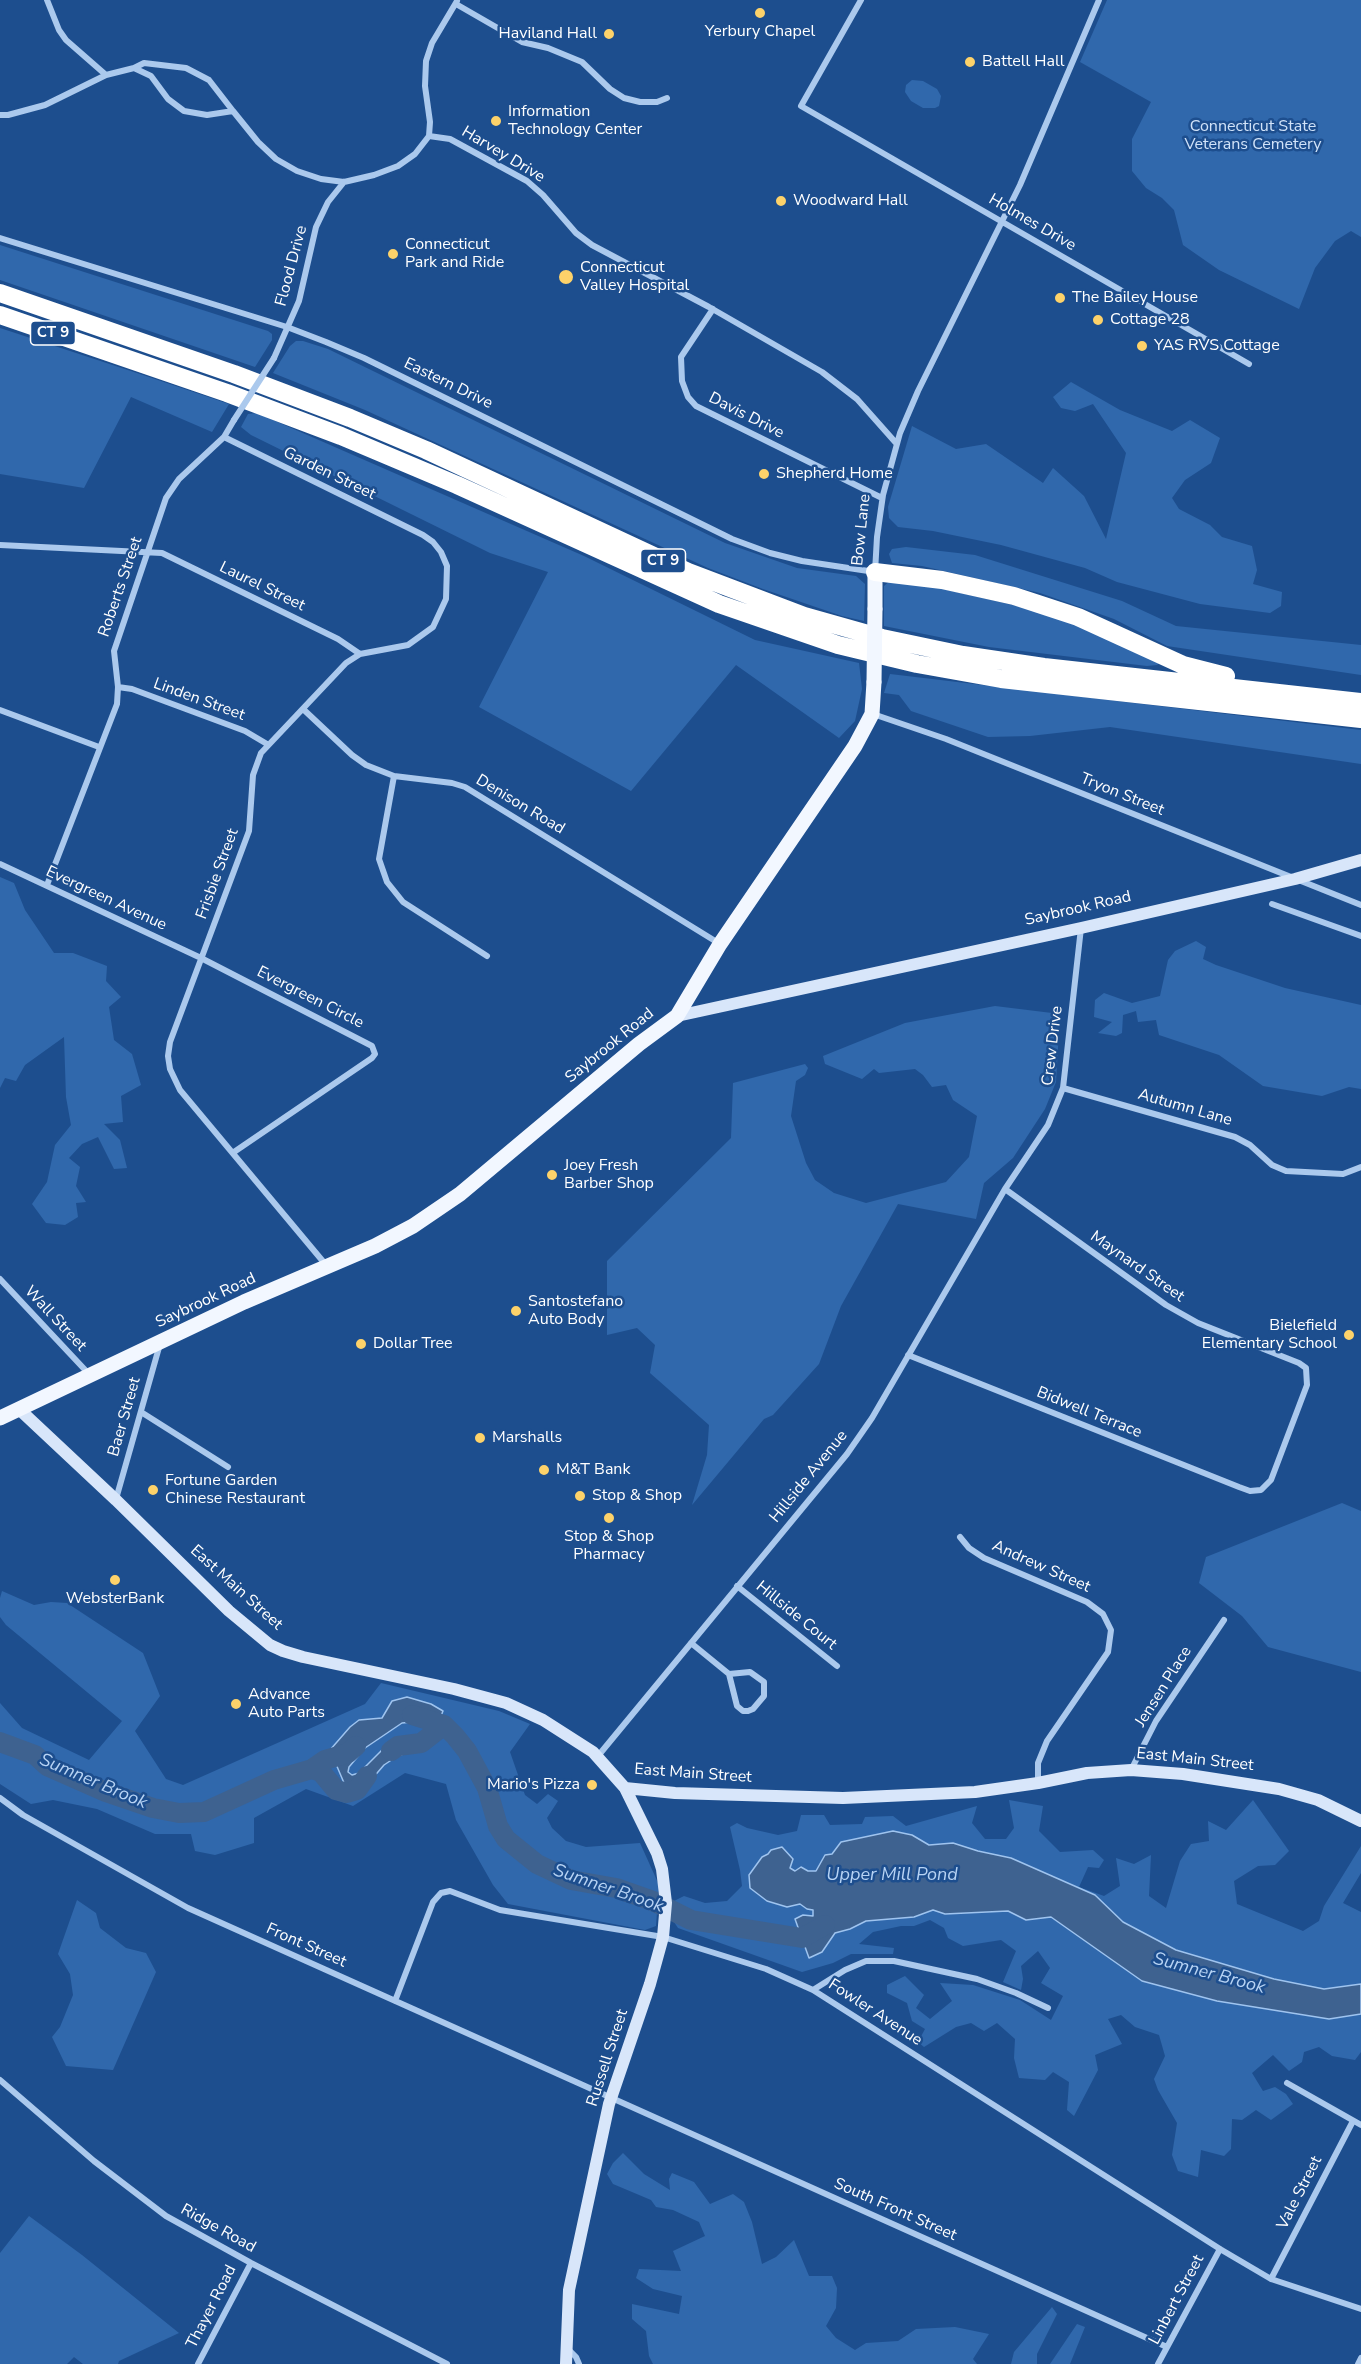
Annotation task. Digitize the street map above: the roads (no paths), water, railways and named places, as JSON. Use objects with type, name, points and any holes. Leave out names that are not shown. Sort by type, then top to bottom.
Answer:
[{"type":"highway","name":"CT 9","points":[[0,293],[225,370],[350,418],[445,458],[688,572],[804,616],[882,638],[973,657],[1361,701]]},
{"type":"highway","name":"CT 9","points":[[0,315],[191,380],[332,432],[457,485],[719,604],[838,645],[917,664],[1012,680],[1361,719]]},
{"type":"highway","points":[[875,572],[958,583],[1036,602],[1099,626],[1198,670],[1361,701]]},
{"type":"main road","name":"Bow Lane","points":[[677,1016],[720,944],[855,746],[872,714],[875,572]]},
{"type":"main road","name":"Saybrook Road","points":[[20,1410],[244,1302],[375,1246],[413,1226],[460,1194],[639,1044],[677,1016],[1081,928],[1295,879],[1361,860]]},
{"type":"main road","points":[[0,1418],[20,1410]]},
{"type":"main road","name":"East Main Street","points":[[20,1410],[229,1611],[258,1636],[277,1648],[314,1660],[454,1689],[506,1703],[543,1720],[598,1756],[625,1788],[675,1793],[843,1798],[975,1792],[1087,1773],[1131,1770],[1183,1773],[1279,1789],[1318,1800],[1361,1821]]},
{"type":"main road","name":"Russell Street","points":[[566,2364],[569,2290],[611,2096],[650,1984],[663,1937],[665,1883],[657,1853],[625,1788]]},
{"type":"street","points":[[47,0],[59,30],[66,40],[106,75]]},
{"type":"street","name":"Holmes Drive","points":[[861,0],[801,106],[1249,364]]},
{"type":"street","name":"Bow Lane","points":[[875,572],[882,498],[896,443],[918,391],[1003,222],[1099,0]]},
{"type":"street","points":[[0,115],[45,105],[106,75],[144,63],[156,63],[192,70],[209,80],[258,142],[276,159],[297,171],[321,179],[344,182],[374,176],[398,166],[415,154],[429,136],[430,122],[425,87],[426,60],[432,44],[457,2],[522,42],[548,48],[582,62],[610,89],[624,98],[640,102],[657,102],[667,98]]},
{"type":"street","points":[[134,68],[151,76],[168,99],[184,111],[207,115],[233,111]]},
{"type":"street","name":"Harvey Drive","points":[[429,136],[450,139],[527,182],[543,195],[576,233],[592,244],[713,309],[822,372],[857,399],[896,443]]},
{"type":"street","name":"Flood Drive","points":[[287,327],[299,301],[316,227],[328,202],[344,182]]},
{"type":"street","name":"Eastern Drive","points":[[0,238],[287,327],[364,358],[732,539],[770,554],[875,572]]},
{"type":"street","name":"Davis Drive","points":[[713,309],[681,357],[682,381],[688,396],[696,406],[882,498]]},
{"type":"street","name":"Roberts Street","points":[[47,885],[117,704],[118,687],[114,651],[166,498],[172,487],[224,436],[274,358],[287,327]]},
{"type":"street","name":"Garden Street","points":[[224,436],[423,535]]},
{"type":"street","name":"Frisbie Street","points":[[328,1267],[180,1090],[170,1069],[168,1056],[170,1042],[249,831],[253,775],[261,753],[267,744],[346,663],[360,654],[408,645],[433,627],[441,615],[446,599],[447,566],[441,552],[423,535]]},
{"type":"street","name":"Laurel Street","points":[[0,545],[162,553],[338,639],[360,654]]},
{"type":"street","name":"Linden Street","points":[[118,687],[132,689],[245,731],[267,744]]},
{"type":"street","name":"Denison Road","points":[[303,709],[352,755],[375,770],[394,776],[465,787],[720,944]]},
{"type":"street","points":[[0,710],[99,747]]},
{"type":"street","name":"Tryon Street","points":[[872,714],[946,739],[1361,905]]},
{"type":"street","points":[[394,776],[380,859],[387,882],[403,902],[488,956]]},
{"type":"street","name":"Evergreen Avenue","points":[[0,864],[201,958]]},
{"type":"street","points":[[1272,904],[1361,936]]},
{"type":"street","name":"Crew Drive","points":[[1005,1189],[1048,1125],[1063,1088],[1081,928]]},
{"type":"street","name":"Evergreen Circle","points":[[201,958],[363,1040],[372,1046],[375,1052],[368,1061],[234,1152]]},
{"type":"street","name":"Autumn Lane","points":[[1063,1088],[1235,1137],[1250,1145],[1272,1165],[1286,1171],[1343,1174],[1361,1167]]},
{"type":"street","name":"Hillside Avenue","points":[[598,1756],[847,1454],[872,1418],[1005,1189]]},
{"type":"street","name":"Maynard Street","points":[[1005,1189],[1166,1305],[1198,1323],[1299,1363],[1306,1368],[1307,1385],[1277,1469],[1271,1480],[1261,1490]]},
{"type":"street","name":"Wall Street","points":[[0,1280],[91,1376]]},
{"type":"street","name":"Baer Street","points":[[116,1500],[161,1342]]},
{"type":"street","name":"Bidwell Terrace","points":[[908,1355],[1239,1487],[1250,1491],[1261,1490]]},
{"type":"street","points":[[141,1412],[228,1467]]},
{"type":"street","name":"Andrew Street","points":[[960,1537],[969,1548],[984,1558],[1087,1602],[1103,1614],[1111,1630],[1108,1652],[1047,1741],[1038,1763],[1038,1783]]},
{"type":"street","name":"Hillside Court","points":[[737,1586],[837,1666]]},
{"type":"street","name":"Jensen Place","points":[[1131,1770],[1156,1721],[1224,1620]]},
{"type":"street","points":[[691,1643],[729,1674],[737,1706],[743,1711],[753,1708],[765,1696],[764,1682],[750,1672],[729,1674]]},
{"type":"street","name":"Front Street","points":[[0,1798],[23,1815],[188,1908],[611,2096]]},
{"type":"street","name":"Fowler Avenue","points":[[395,2001],[434,1902],[438,1895],[445,1891],[454,1891],[475,1902],[521,1915],[663,1937],[766,1969],[813,1990],[1220,2249],[1271,2279],[1361,2308]]},
{"type":"street","points":[[813,1990],[866,1960],[894,1961],[978,1979],[1016,1993],[1047,2008]]},
{"type":"street","name":"Ridge Road","points":[[0,2080],[94,2161],[166,2216],[250,2263],[447,2364]]},
{"type":"street","points":[[1287,2083],[1361,2125]]},
{"type":"street","name":"South Front Street","points":[[611,2096],[1167,2347]]},
{"type":"street","name":"Vale Street","points":[[1271,2279],[1353,2121]]},
{"type":"street","name":"Linbert Street","points":[[1158,2364],[1220,2249]]},
{"type":"street","name":"Thayer Road","points":[[198,2364],[250,2263]]},
{"type":"street","points":[[566,2347],[576,2357],[579,2364]]},
{"type":"street","points":[[1358,2364],[1361,2358]]},
{"type":"water","points":[[407,1697],[431,1704],[443,1711],[439,1721],[427,1727],[413,1722],[402,1723],[365,1748],[349,1767],[348,1772],[352,1775],[359,1773],[381,1751],[393,1744],[411,1741],[417,1745],[415,1749],[384,1765],[365,1787],[350,1797],[330,1750],[359,1720],[382,1718],[392,1701]]},
{"type":"water","name":"Upper Mill Pond","points":[[893,1831],[912,1835],[929,1845],[953,1843],[1011,1858],[1095,1895],[1123,1922],[1176,1950],[1274,1979],[1324,1989],[1361,1984],[1361,2014],[1329,2019],[1217,2001],[1142,1981],[1051,1917],[1026,1920],[1008,1911],[945,1914],[933,1910],[914,1917],[866,1921],[835,1933],[822,1952],[809,1958],[795,1919],[803,1915],[813,1916],[813,1910],[800,1904],[787,1907],[767,1901],[750,1888],[749,1875],[762,1857],[771,1850],[782,1847],[793,1859],[790,1868],[795,1871],[801,1867],[808,1871],[816,1871],[825,1855],[832,1854],[841,1842]]},
{"type":"waterway","name":"Sumner Brook","points":[[412,1715],[444,1725],[455,1736],[467,1751],[487,1788],[498,1826],[506,1839],[537,1864],[571,1880],[616,1888],[653,1901],[691,1920],[802,1938],[825,1925]]},
{"type":"waterway","points":[[391,1751],[398,1746],[421,1743],[444,1725]]},
{"type":"waterway","name":"Sumner Brook","points":[[0,1742],[35,1755],[47,1766],[106,1792],[153,1808],[179,1813],[204,1812],[274,1780],[312,1769],[325,1760],[348,1753],[356,1746]]},
{"type":"waterway","points":[[312,1769],[321,1772],[336,1790],[347,1793],[357,1790],[367,1776]]},
{"type":"place","name":"Yerbury Chapel","points":[[760,13]]},
{"type":"place","name":"Haviland Hall","points":[[609,34]]},
{"type":"place","name":"Battell Hall","points":[[970,62]]},
{"type":"place","name":"Information Technology Center","points":[[496,121]]},
{"type":"place","name":"Woodward Hall","points":[[781,201]]},
{"type":"place","name":"Connecticut Park and Ride","points":[[393,254]]},
{"type":"place","name":"Connecticut Valley Hospital","points":[[566,277]]},
{"type":"place","name":"The Bailey House","points":[[1060,298]]},
{"type":"place","name":"Cottage 28","points":[[1098,320]]},
{"type":"place","name":"YAS RVS Cottage","points":[[1142,346]]},
{"type":"place","name":"Shepherd Home","points":[[764,474]]},
{"type":"place","name":"Joey Fresh Barber Shop","points":[[552,1175]]},
{"type":"place","name":"Santostefano Auto Body","points":[[516,1311]]},
{"type":"place","name":"Bielefield Elementary School","points":[[1349,1335]]},
{"type":"place","name":"Dollar Tree","points":[[361,1344]]},
{"type":"place","name":"Marshalls","points":[[480,1438]]},
{"type":"place","name":"M&T Bank","points":[[544,1470]]},
{"type":"place","name":"Fortune Garden Chinese Restaurant","points":[[153,1490]]},
{"type":"place","name":"Stop & Shop","points":[[580,1496]]},
{"type":"place","name":"Stop & Shop Pharmacy","points":[[609,1518]]},
{"type":"place","name":"WebsterBank","points":[[115,1580]]},
{"type":"place","name":"Advance Auto Parts","points":[[236,1704]]},
{"type":"place","name":"Mario's Pizza","points":[[592,1785]]},
{"type":"park label","name":"Connecticut State Veterans Cemetery","points":[[1253,136]]}]
